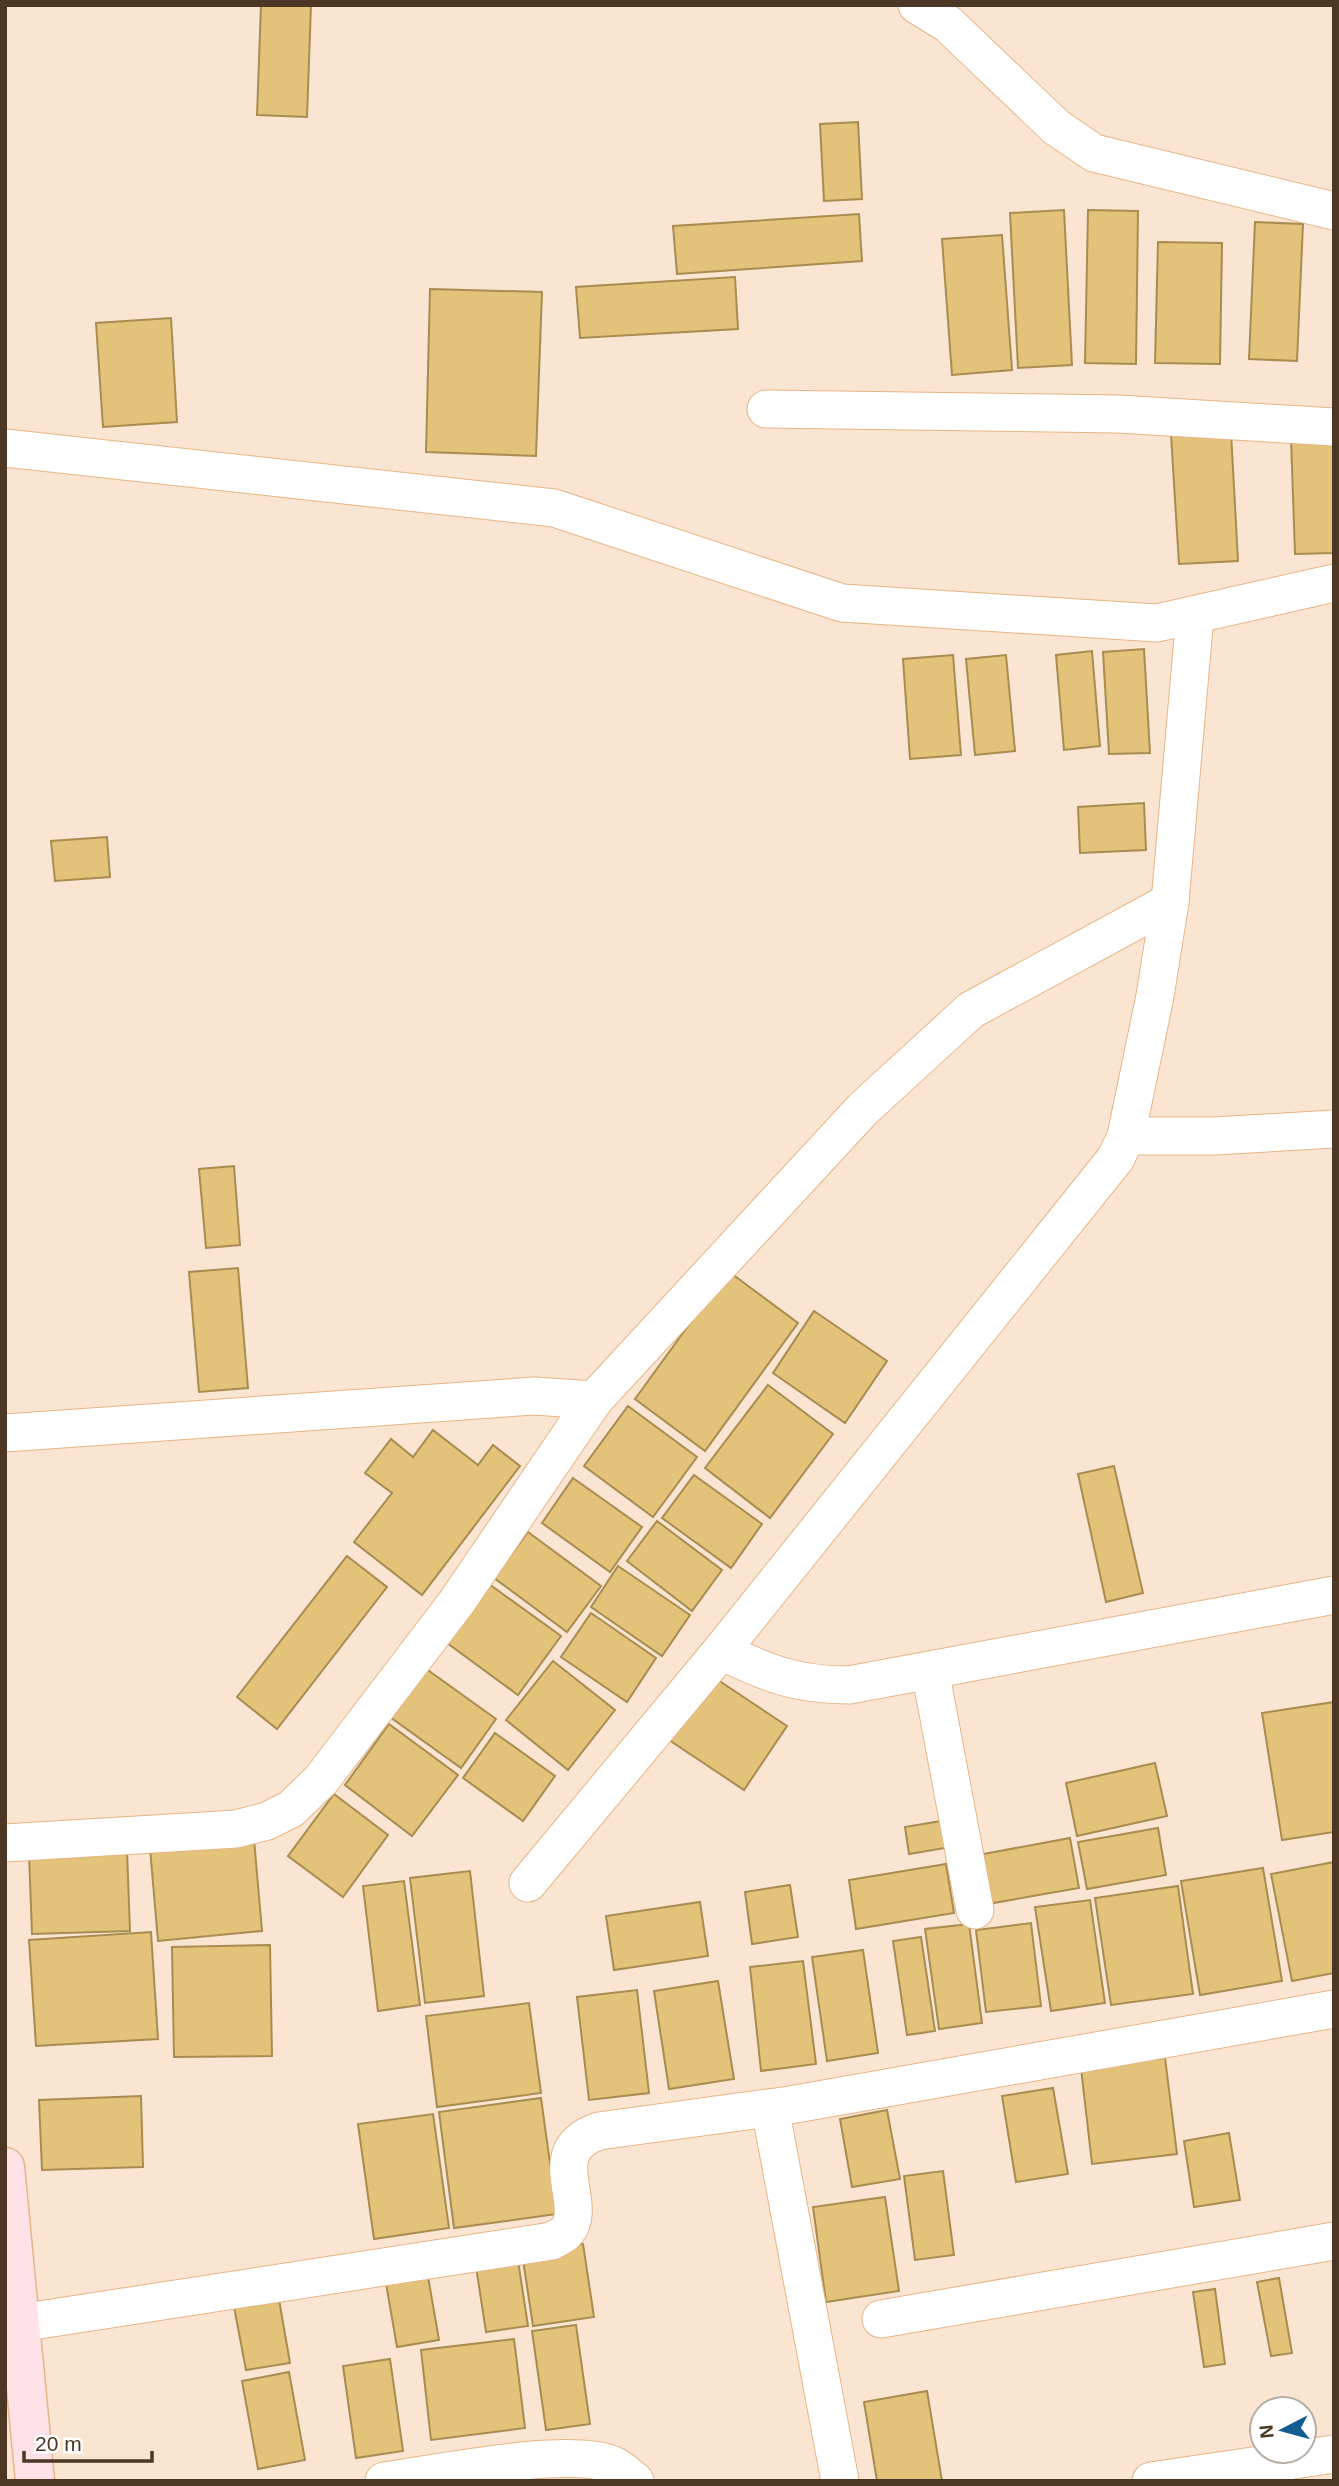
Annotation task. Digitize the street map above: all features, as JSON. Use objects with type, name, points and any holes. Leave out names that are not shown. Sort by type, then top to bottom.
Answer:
[{"type":"street","points":[[917,5],[948,24],[1056,127],[1094,153],[1334,211]]},
{"type":"street","points":[[766,409],[1118,414],[1334,427]]},
{"type":"street","points":[[5,448],[554,508],[842,603],[1157,623],[1334,583]]},
{"type":"street","points":[[528,1883],[721,1651],[1116,1158],[1126,1136],[1155,996],[1170,902],[1195,615]]},
{"type":"street","points":[[5,1843],[236,1829],[267,1821],[291,1809],[321,1780],[456,1603],[594,1400],[863,1109],[971,1010],[1170,902]]},
{"type":"street","points":[[1126,1136],[1215,1136],[1334,1129]]},
{"type":"street","points":[[5,1433],[534,1396],[594,1400]]},
{"type":"street","points":[[721,1651],[768,1674],[811,1685],[849,1685],[1334,1595]]},
{"type":"street","points":[[930,1670],[975,1910]]},
{"type":"street","points":[[20,2323],[538,2245],[567,2232],[572,2217],[569,2166],[572,2151],[582,2137],[599,2132],[770,2108],[1334,2009]]},
{"type":"street","points":[[770,2108],[840,2481]]},
{"type":"street","points":[[5,2167],[33,2481]]},
{"type":"street","points":[[881,2319],[1334,2241]]},
{"type":"street","points":[[1151,2481],[1273,2471],[1334,2454]]},
{"type":"street","points":[[384,2481],[533,2460],[585,2458],[614,2465],[635,2481]]},
{"type":"building","points":[[261,5],[311,5],[307,117],[257,115]]},
{"type":"building","points":[[858,122],[862,199],[824,201],[820,124]]},
{"type":"building","points":[[1064,210],[1072,365],[1018,368],[1010,213]]},
{"type":"building","points":[[1088,210],[1138,211],[1136,364],[1085,363]]},
{"type":"building","points":[[859,214],[862,261],[677,274],[673,226]]},
{"type":"building","points":[[1255,222],[1303,224],[1297,361],[1249,359]]},
{"type":"building","points":[[1002,235],[1012,370],[952,375],[942,239]]},
{"type":"building","points":[[1158,242],[1222,243],[1220,364],[1155,363]]},
{"type":"building","points":[[735,277],[738,329],[580,338],[576,287]]},
{"type":"building","points":[[430,289],[542,292],[536,456],[426,452]]},
{"type":"building","points":[[171,318],[177,422],[103,427],[96,323]]},
{"type":"building","points":[[1231,432],[1238,561],[1179,564],[1171,435]]},
{"type":"building","points":[[1334,437],[1334,553],[1295,554],[1291,438]]},
{"type":"building","points":[[1144,649],[1150,753],[1109,754],[1103,652]]},
{"type":"building","points":[[1092,651],[1100,746],[1064,750],[1056,655]]},
{"type":"building","points":[[953,655],[961,755],[910,759],[903,659]]},
{"type":"building","points":[[1006,655],[1015,751],[975,755],[966,659]]},
{"type":"building","points":[[1144,803],[1146,850],[1080,853],[1078,807]]},
{"type":"building","points":[[107,837],[110,877],[55,881],[51,841]]},
{"type":"building","points":[[234,1166],[240,1245],[206,1248],[199,1169]]},
{"type":"building","points":[[238,1268],[248,1388],[199,1392],[189,1272]]},
{"type":"building","points":[[728,1271],[798,1323],[705,1451],[635,1399]]},
{"type":"building","points":[[814,1311],[887,1361],[845,1423],[773,1373]]},
{"type":"building","points":[[768,1385],[833,1434],[770,1518],[705,1468]]},
{"type":"building","points":[[628,1406],[697,1457],[653,1517],[584,1466]]},
{"type":"building","points":[[433,1430],[478,1465],[493,1445],[520,1466],[422,1595],[354,1542],[392,1493],[365,1473],[391,1439],[413,1457]]},
{"type":"building","points":[[1114,1466],[1143,1593],[1106,1602],[1078,1474]]},
{"type":"building","points":[[694,1475],[762,1524],[731,1568],[662,1518]]},
{"type":"building","points":[[573,1478],[642,1527],[610,1572],[542,1523]]},
{"type":"building","points":[[657,1521],[722,1570],[692,1611],[627,1561]]},
{"type":"building","points":[[528,1532],[601,1586],[567,1632],[494,1578]]},
{"type":"building","points":[[347,1556],[387,1587],[277,1729],[237,1697]]},
{"type":"building","points":[[618,1566],[690,1615],[662,1656],[591,1607]]},
{"type":"building","points":[[489,1584],[561,1636],[518,1695],[447,1643]]},
{"type":"building","points":[[591,1613],[656,1658],[627,1702],[561,1657]]},
{"type":"building","points":[[553,1661],[615,1710],[568,1770],[506,1720]]},
{"type":"building","points":[[425,1668],[496,1719],[461,1768],[390,1717]]},
{"type":"building","points":[[709,1674],[787,1726],[744,1790],[666,1738]]},
{"type":"building","points":[[1334,1702],[1334,1832],[1282,1840],[1262,1713]]},
{"type":"building","points":[[389,1724],[458,1775],[412,1836],[345,1785]]},
{"type":"building","points":[[495,1733],[555,1776],[523,1821],[463,1778]]},
{"type":"building","points":[[1155,1763],[1167,1816],[1077,1836],[1066,1783]]},
{"type":"building","points":[[334,1794],[388,1835],[343,1897],[288,1856]]},
{"type":"building","points":[[947,1820],[951,1847],[909,1854],[905,1827]]},
{"type":"building","points":[[1158,1828],[1166,1875],[1087,1889],[1078,1842]]},
{"type":"building","points":[[1070,1838],[1079,1888],[988,1904],[978,1855]]},
{"type":"building","points":[[254,1839],[262,1931],[158,1941],[150,1848]]},
{"type":"building","points":[[127,1850],[130,1931],[32,1934],[29,1854]]},
{"type":"building","points":[[1334,1862],[1334,1973],[1292,1981],[1271,1874]]},
{"type":"building","points":[[946,1864],[954,1913],[856,1929],[849,1880]]},
{"type":"building","points":[[1263,1868],[1282,1981],[1200,1995],[1181,1881]]},
{"type":"building","points":[[470,1871],[484,1996],[425,2003],[410,1878]]},
{"type":"building","points":[[404,1881],[420,2005],[378,2011],[363,1886]]},
{"type":"building","points":[[790,1885],[798,1937],[752,1944],[745,1892]]},
{"type":"building","points":[[1178,1886],[1193,1994],[1111,2005],[1095,1898]]},
{"type":"building","points":[[1090,1900],[1105,2003],[1051,2011],[1035,1907]]},
{"type":"building","points":[[700,1902],[708,1956],[614,1970],[606,1916]]},
{"type":"building","points":[[1031,1923],[1041,2006],[986,2012],[976,1930]]},
{"type":"building","points":[[969,1924],[982,2023],[939,2029],[925,1929]]},
{"type":"building","points":[[151,1932],[158,2039],[36,2046],[29,1940]]},
{"type":"building","points":[[921,1937],[935,2031],[907,2035],[893,1941]]},
{"type":"building","points":[[270,1945],[272,2056],[174,2057],[172,1947]]},
{"type":"building","points":[[863,1950],[878,2053],[827,2061],[812,1957]]},
{"type":"building","points":[[803,1961],[816,2064],[761,2071],[750,1967]]},
{"type":"building","points":[[718,1981],[734,2079],[669,2089],[654,1991]]},
{"type":"building","points":[[637,1990],[649,2093],[589,2100],[577,1997]]},
{"type":"building","points":[[529,2003],[541,2093],[437,2107],[426,2016]]},
{"type":"building","points":[[1165,2058],[1177,2154],[1092,2164],[1081,2068]]},
{"type":"building","points":[[1053,2088],[1068,2174],[1016,2182],[1002,2096]]},
{"type":"building","points":[[141,2096],[143,2167],[42,2170],[39,2100]]},
{"type":"building","points":[[541,2098],[557,2214],[454,2228],[439,2112]]},
{"type":"building","points":[[887,2110],[900,2179],[852,2187],[840,2119]]},
{"type":"building","points":[[433,2114],[449,2228],[374,2239],[358,2124]]},
{"type":"building","points":[[1229,2133],[1240,2200],[1194,2207],[1184,2141]]},
{"type":"building","points":[[943,2171],[954,2255],[915,2260],[904,2176]]},
{"type":"building","points":[[885,2197],[899,2291],[826,2302],[813,2207]]},
{"type":"building","points":[[583,2244],[594,2317],[533,2326],[522,2253]]},
{"type":"building","points":[[517,2254],[528,2326],[486,2332],[475,2260]]},
{"type":"building","points":[[426,2265],[439,2340],[397,2347],[384,2272]]},
{"type":"building","points":[[1279,2278],[1292,2353],[1271,2356],[1257,2282]]},
{"type":"building","points":[[277,2288],[290,2363],[246,2370],[232,2296]]},
{"type":"building","points":[[1215,2289],[1225,2364],[1204,2367],[1193,2292]]},
{"type":"building","points":[[576,2325],[590,2424],[546,2430],[532,2331]]},
{"type":"building","points":[[514,2339],[525,2428],[431,2440],[421,2350]]},
{"type":"building","points":[[390,2359],[403,2451],[356,2458],[343,2366]]},
{"type":"building","points":[[289,2372],[305,2460],[258,2469],[242,2381]]},
{"type":"building","points":[[927,2391],[942,2481],[877,2481],[864,2402]]}]
